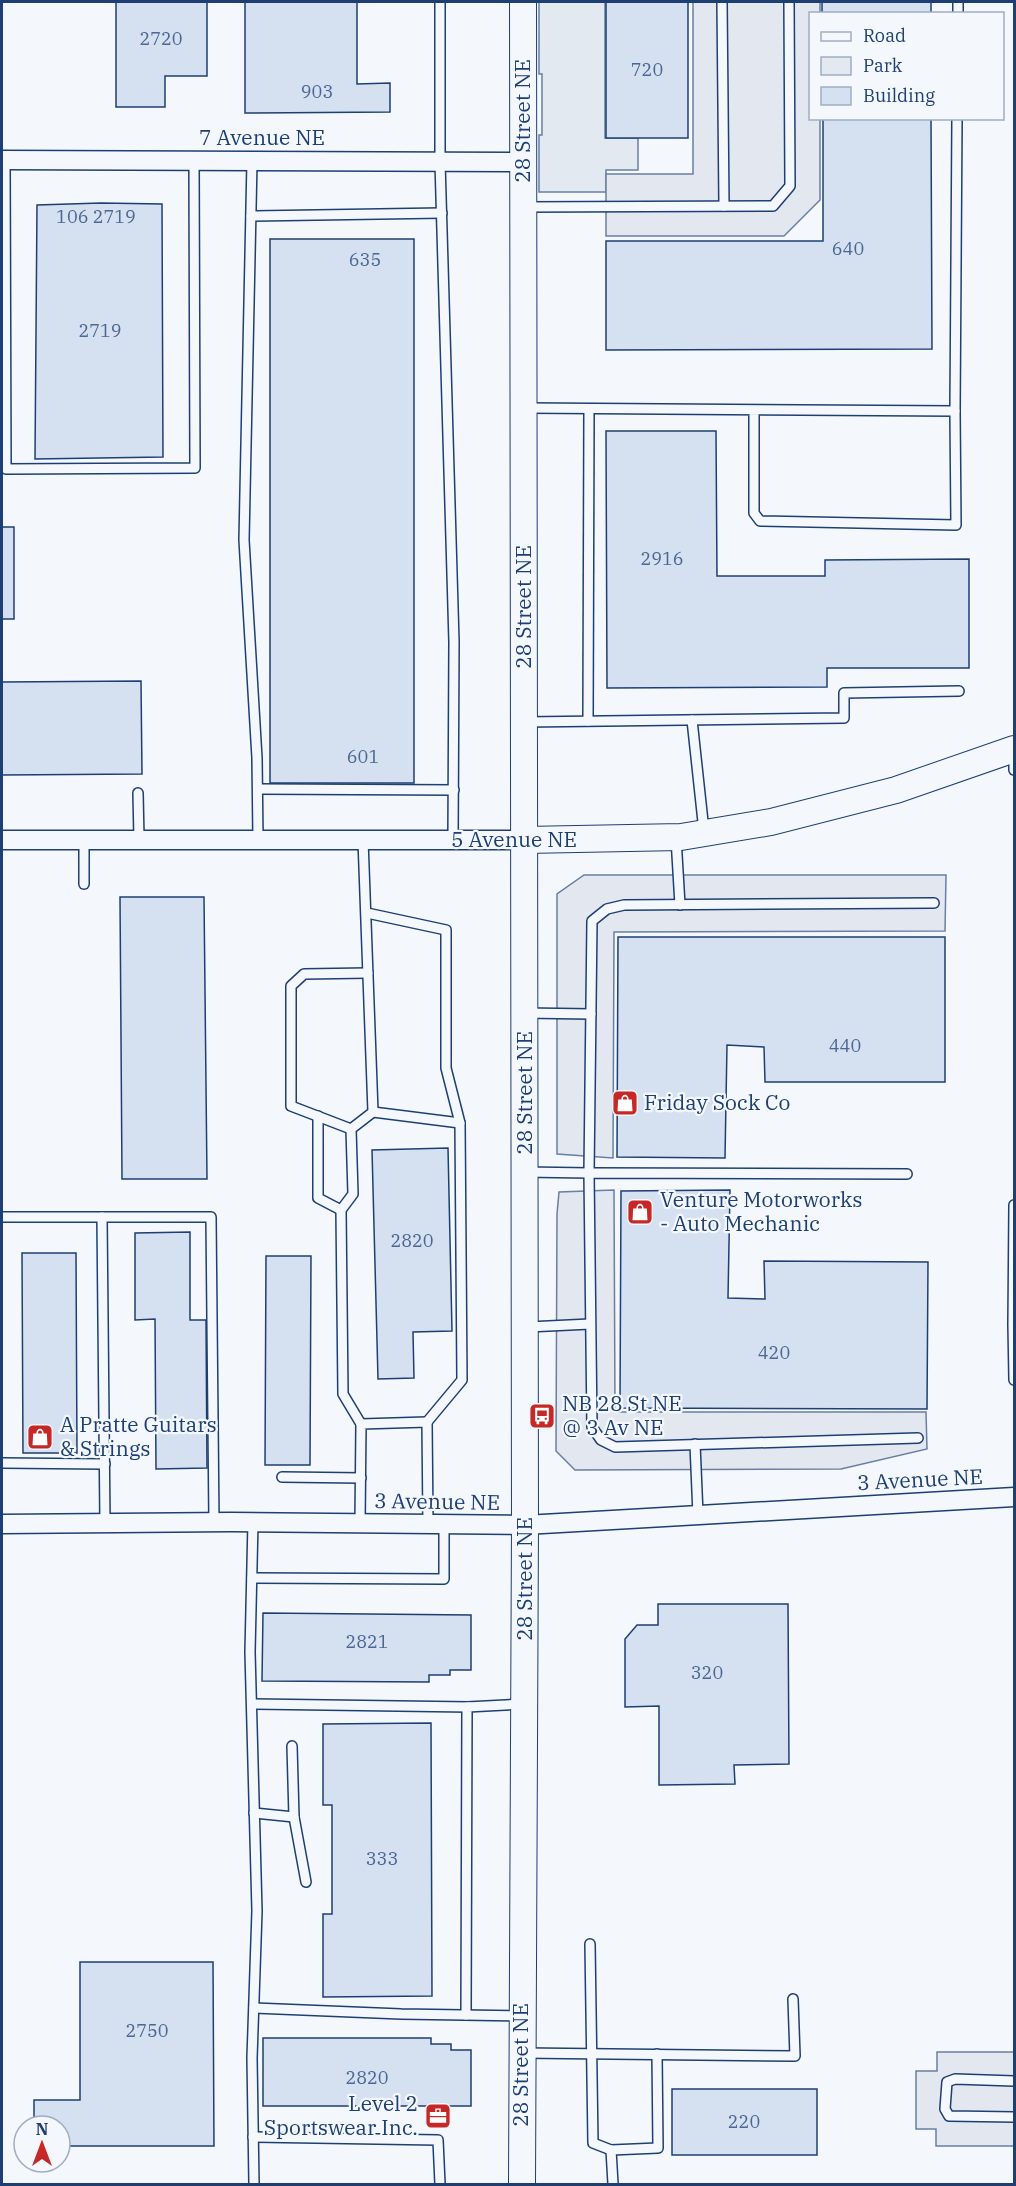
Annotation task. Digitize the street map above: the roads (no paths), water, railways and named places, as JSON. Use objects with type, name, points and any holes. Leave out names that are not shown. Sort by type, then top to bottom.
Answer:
[{"type":"street","name":"28 Street NE","points":[[522,2184],[525,1525],[523,2]]},
{"type":"street","name":"7 Avenue NE","points":[[3,160],[523,162]]},
{"type":"street","name":"5 Avenue NE","points":[[2,840],[525,840],[676,837],[771,822],[896,790],[1014,749]]},
{"type":"street","name":"3 Avenue NE","points":[[2,1524],[253,1522],[525,1525],[1014,1497]]},
{"type":"lane","points":[[440,2],[440,162],[454,642],[453,840]]},
{"type":"lane","points":[[722,2],[724,206]]},
{"type":"lane","points":[[523,207],[773,206],[790,186],[789,2]]},
{"type":"lane","points":[[753,411],[754,513],[760,521],[957,525],[955,411],[957,120]]},
{"type":"lane","points":[[3,160],[6,469],[195,468],[194,161]]},
{"type":"lane","points":[[252,161],[244,540],[258,789],[258,839]]},
{"type":"lane","points":[[251,216],[442,213]]},
{"type":"lane","points":[[524,408],[955,411]]},
{"type":"lane","points":[[588,721],[589,409]]},
{"type":"lane","points":[[525,722],[844,718],[844,693],[959,691]]},
{"type":"lane","points":[[692,720],[704,833]]},
{"type":"lane","points":[[1014,749],[1014,770]]},
{"type":"lane","points":[[258,789],[454,790]]},
{"type":"lane","points":[[138,793],[139,839]]},
{"type":"lane","points":[[676,837],[680,905]]},
{"type":"lane","points":[[84,839],[84,884]]},
{"type":"lane","points":[[363,840],[373,1112]]},
{"type":"lane","points":[[918,1438],[615,1447],[601,1440],[592,1427],[589,1173],[592,921],[607,909],[624,905],[934,903]]},
{"type":"lane","points":[[252,1578],[444,1579],[436,1524],[427,1422],[462,1380],[460,1123],[446,1068],[446,930],[366,913]]},
{"type":"lane","points":[[351,1129],[291,1106],[291,986],[304,974],[368,973]]},
{"type":"lane","points":[[525,1013],[591,1014]]},
{"type":"lane","points":[[351,1129],[373,1112],[460,1123]]},
{"type":"lane","points":[[318,1116],[318,1198],[341,1210]]},
{"type":"lane","points":[[351,1129],[353,1194],[341,1210],[343,1394],[361,1424],[360,1523]]},
{"type":"lane","points":[[525,1172],[907,1174]]},
{"type":"lane","points":[[1014,1205],[1014,1380]]},
{"type":"lane","points":[[2,1217],[211,1217],[214,1523]]},
{"type":"lane","points":[[102,1217],[105,1523]]},
{"type":"lane","points":[[525,1327],[590,1324]]},
{"type":"lane","points":[[361,1424],[427,1422]]},
{"type":"lane","points":[[695,1444],[698,1515]]},
{"type":"lane","points":[[2,1463],[105,1464]]},
{"type":"lane","points":[[282,1477],[361,1478]]},
{"type":"lane","points":[[253,1522],[252,1704],[257,1911],[252,2058],[254,2184]]},
{"type":"lane","points":[[252,1704],[470,1707],[524,1704]]},
{"type":"lane","points":[[466,2015],[467,1707],[470,1707]]},
{"type":"lane","points":[[292,1746],[294,1817],[306,1882]]},
{"type":"lane","points":[[254,1813],[294,1817]]},
{"type":"lane","points":[[590,1944],[593,2143],[611,2150],[658,2148],[657,2054]]},
{"type":"lane","points":[[521,2053],[795,2056],[793,1999]]},
{"type":"lane","points":[[254,2008],[521,2016]]},
{"type":"lane","points":[[1014,2081],[955,2079],[947,2082],[945,2109],[949,2116],[1014,2117]]},
{"type":"lane","points":[[253,2137],[438,2140],[440,2184]]},
{"type":"lane","points":[[611,2150],[613,2184]]},
{"type":"place","name":"Friday Sock Co","points":[[625,1103]]},
{"type":"place","name":"Venture Motorworks - Auto Mechanic","points":[[640,1212]]},
{"type":"place","name":"NB 28 St NE @ 3 Av NE","points":[[542,1416]]},
{"type":"place","name":"A Pratte Guitars & Strings","points":[[40,1437]]},
{"type":"place","name":"Level 2 Sportswear Inc.","points":[[438,2116]]}]
